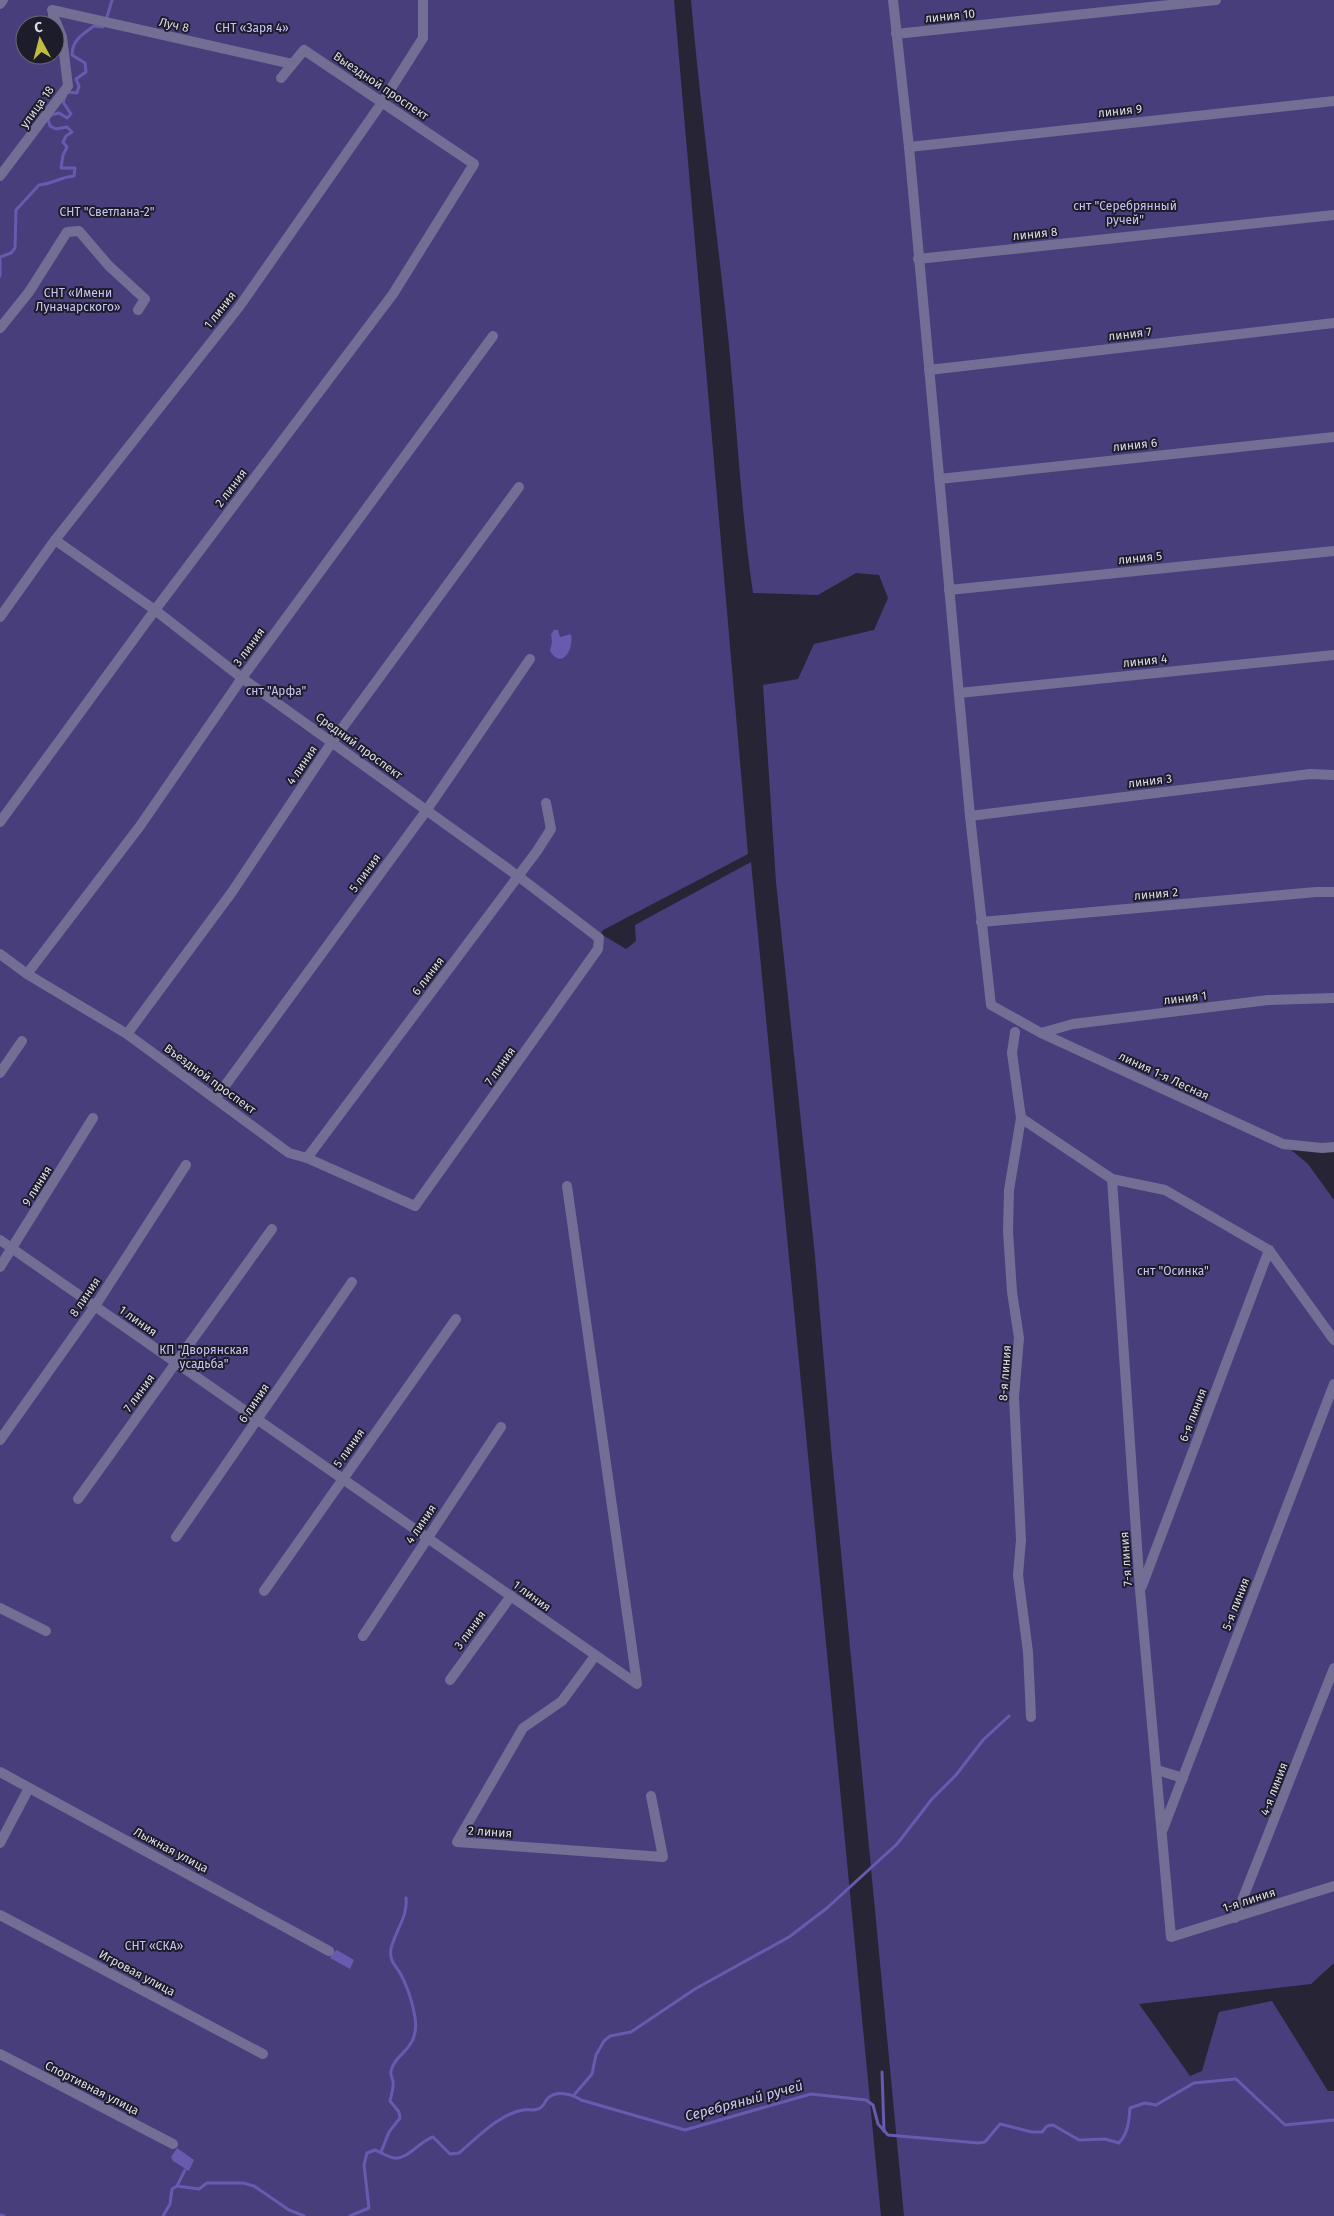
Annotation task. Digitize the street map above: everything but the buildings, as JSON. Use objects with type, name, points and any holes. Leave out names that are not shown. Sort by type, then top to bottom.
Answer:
[{"type":"street","points":[[0,4],[3,0]]},
{"type":"street","name":"1 линия","points":[[0,617],[55,540],[239,307],[383,101],[423,38],[422,0]]},
{"type":"street","points":[[893,0],[909,147],[981,922]]},
{"type":"street","name":"линия 10","points":[[896,34],[1216,0]]},
{"type":"street","name":"Луч 8","points":[[51,10],[292,64]]},
{"type":"street","name":"улица 18","points":[[0,176],[68,86],[69,81],[62,37],[51,10]]},
{"type":"street","name":"Выездной проспект","points":[[281,78],[304,50],[383,101],[474,164]]},
{"type":"street","name":"линия 9","points":[[909,147],[1334,101]]},
{"type":"street","name":"2 линия","points":[[0,822],[155,610],[393,294],[474,164]]},
{"type":"street","name":"линия 8","points":[[918,259],[1334,214]]},
{"type":"street","points":[[0,328],[29,292],[67,232],[79,231],[109,266],[145,299],[138,310]]},
{"type":"street","name":"линия 7","points":[[929,370],[1334,323]]},
{"type":"street","name":"3 линия","points":[[28,974],[140,826],[242,678],[493,336]]},
{"type":"street","name":"линия 6","points":[[939,479],[1334,437]]},
{"type":"street","name":"4 линия","points":[[127,1034],[232,892],[332,742],[518,487]]},
{"type":"street","name":"Средний проспект","points":[[55,540],[155,610],[242,678],[518,876],[599,938]]},
{"type":"street","name":"линия 5","points":[[949,590],[1334,551]]},
{"type":"street","name":"линия 4","points":[[959,692],[1334,655]]},
{"type":"street","name":"5 линия","points":[[216,1098],[426,811],[530,659]]},
{"type":"street","name":"линия 3","points":[[970,816],[1310,774],[1334,775]]},
{"type":"street","name":"6 линия","points":[[307,1158],[551,829],[546,803]]},
{"type":"street","name":"линия 2","points":[[981,922],[1316,892],[1334,892]]},
{"type":"street","name":"линия 1-я Лесная","points":[[981,922],[991,1005],[1041,1033],[1283,1144],[1322,1148],[1334,1147]]},
{"type":"street","name":"7 линия","points":[[415,1206],[598,949],[599,938]]},
{"type":"street","name":"Въездной проспект","points":[[0,954],[28,974],[127,1034],[289,1152],[307,1158],[415,1206]]},
{"type":"street","name":"линия 1","points":[[1041,1033],[1073,1024],[1268,1000],[1334,998]]},
{"type":"street","name":"8-я линия","points":[[1016,1032],[1012,1054],[1021,1118],[1010,1190],[1008,1231],[1012,1292],[1020,1338],[1014,1397],[1021,1540],[1018,1575],[1028,1652],[1030,1717]]},
{"type":"street","points":[[0,1074],[22,1041]]},
{"type":"street","name":"9 линия","points":[[0,1266],[93,1118]]},
{"type":"street","points":[[1021,1118],[1112,1179],[1166,1190],[1269,1250],[1334,1340]]},
{"type":"street","name":"8 линия","points":[[0,1440],[95,1306],[186,1165]]},
{"type":"street","name":"7-я линия","points":[[1112,1179],[1140,1590],[1171,1937]]},
{"type":"street","name":"1 линия","points":[[0,1240],[637,1684],[567,1186]]},
{"type":"street","name":"7 линия","points":[[78,1499],[272,1229]]},
{"type":"street","name":"6-я линия","points":[[1140,1590],[1269,1250]]},
{"type":"street","name":"6 линия","points":[[176,1537],[352,1282]]},
{"type":"street","name":"5 линия","points":[[264,1591],[456,1319]]},
{"type":"street","name":"5-я линия","points":[[1162,1832],[1334,1384]]},
{"type":"street","name":"4 линия","points":[[363,1636],[501,1427]]},
{"type":"street","name":"3 линия","points":[[450,1680],[511,1596]]},
{"type":"street","points":[[0,1608],[46,1630]]},
{"type":"street","name":"2 линия","points":[[595,1656],[562,1700],[523,1728],[457,1842],[663,1857],[650,1796]]},
{"type":"street","name":"4-я линия","points":[[1235,1918],[1334,1668]]},
{"type":"street","points":[[1156,1770],[1183,1778]]},
{"type":"street","name":"Лыжная улица","points":[[0,1772],[329,1951]]},
{"type":"street","points":[[0,1842],[29,1788]]},
{"type":"street","name":"1-я линия","points":[[1171,1937],[1334,1886]]},
{"type":"street","name":"Игровая улица","points":[[0,1915],[263,2054]]},
{"type":"street","name":"Спортивная улица","points":[[0,2054],[173,2144]]},
{"type":"green space","points":[[0,0],[674,0],[748,854],[603,930],[601,934],[626,949],[636,941],[635,925],[751,862],[881,2216],[0,2216]]},
{"type":"green space","points":[[691,0],[1334,0],[1334,1147],[1284,1144],[1308,1164],[1334,1200],[1334,1963],[1311,1984],[1139,2004],[1190,2076],[1202,2071],[1219,2012],[1272,2001],[1328,2091],[1334,2091],[1334,2216],[904,2216],[832,1457],[815,1256],[776,882],[763,685],[798,679],[814,644],[874,630],[888,598],[879,575],[856,573],[818,595],[753,593],[742,500],[729,345]]},
{"type":"shaded area","points":[[554,630],[558,630],[560,637],[571,634],[569,651],[566,656],[559,659],[550,651],[551,634]]},
{"type":"shaded area","points":[[337,1950],[354,1960],[350,1969],[330,1958],[332,1953]]},
{"type":"shaded area","points":[[177,2148],[194,2160],[189,2171],[173,2161],[171,2157]]},
{"type":"waterway","points":[[107,17],[112,0]]},
{"type":"waterway","points":[[0,257],[11,253],[15,248],[16,210],[39,185],[74,176],[75,168],[61,168],[63,155],[67,147],[63,142],[66,136],[72,132],[67,127],[56,129],[50,126],[48,119],[51,115],[59,113],[67,118],[71,114],[63,102],[67,92],[77,93],[79,86],[76,79],[86,72],[85,63],[72,55],[72,50],[76,41],[94,26],[103,27]]},
{"type":"waterway","points":[[0,259],[0,276]]},
{"type":"waterway","points":[[574,2095],[592,2074],[596,2055],[604,2041],[610,2036],[631,2032],[695,1989],[789,1937],[827,1908],[897,1844],[932,1799],[956,1775],[983,1740],[1009,1716]]},
{"type":"waterway","points":[[381,2152],[389,2132],[400,2118],[399,2112],[390,2101],[393,2089],[391,2071],[397,2059],[411,2044],[416,2028],[409,1995],[403,1978],[391,1956],[393,1942],[405,1911],[406,1898]]},
{"type":"waterway","points":[[882,2072],[884,2131]]},
{"type":"waterway","name":"Серебряный ручей","points":[[350,2216],[369,2208],[364,2165],[367,2153],[375,2150],[394,2158],[399,2158],[433,2137],[450,2154],[459,2153],[505,2116],[523,2110],[538,2109],[543,2106],[548,2098],[556,2094],[573,2096],[581,2100],[685,2130],[811,2094],[866,2100],[873,2105],[878,2124],[888,2135],[978,2143],[985,2142],[1000,2124],[1032,2132],[1042,2132],[1047,2126],[1053,2125],[1079,2140],[1105,2139],[1119,2143],[1128,2127],[1130,2108],[1145,2103],[1156,2105],[1194,2083],[1236,2079],[1285,2125],[1334,2120]]},
{"type":"waterway","points":[[177,2186],[185,2170]]},
{"type":"waterway","name":"Серебряный ручей","points":[[163,2216],[170,2204],[172,2189],[177,2186],[199,2189],[207,2183],[243,2183],[254,2186],[289,2210],[304,2216]]},
{"type":"waterway","name":"Серебряный ручей","points":[[0,2215],[4,2216]]},
{"type":"park label","name":"СНТ «Заря 4»","points":[[252,28]]},
{"type":"park label","name":"СНТ \"Светлана-2\"","points":[[107,212]]},
{"type":"park label","name":"снт \"Серебрянный ручей\"","points":[[1125,213]]},
{"type":"park label","name":"СНТ «Имени Луначарского»","points":[[78,300]]},
{"type":"park label","name":"снт \"Арфа\"","points":[[276,691]]},
{"type":"park label","name":"снт \"Осинка\"","points":[[1173,1271]]},
{"type":"park label","name":"КП \"Дворянская усадьба\"","points":[[204,1357]]},
{"type":"park label","name":"СНТ «СКА»","points":[[154,1946]]}]
